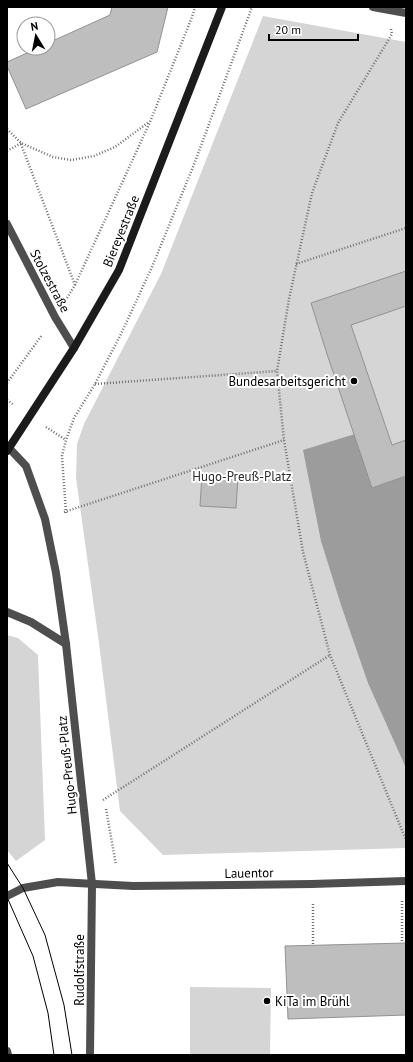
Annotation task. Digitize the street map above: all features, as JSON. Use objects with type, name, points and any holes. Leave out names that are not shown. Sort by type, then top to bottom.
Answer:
[{"type":"main road","name":"Biereyestraße","points":[[8,449],[74,348],[119,270],[222,7]]},
{"type":"street","points":[[373,7],[406,13]]},
{"type":"street","name":"Stolzestraße","points":[[7,224],[55,317],[74,348]]},
{"type":"street","name":"Hugo-Preuß-Platz","points":[[8,449],[26,466],[45,519],[56,573],[66,644],[92,884]]},
{"type":"street","points":[[7,612],[31,622],[66,644]]},
{"type":"street","name":"Lauentor","points":[[7,896],[24,888],[58,882],[133,886],[312,884],[404,881]]},
{"type":"street","name":"Rudolfstraße","points":[[90,1055],[92,884]]},
{"type":"street","points":[[7,1050],[8,1055]]},
{"type":"path","points":[[7,129],[20,143],[75,285],[150,122],[195,7]]},
{"type":"path","points":[[252,7],[195,162],[152,267],[121,334],[95,384],[277,371]]},
{"type":"path","points":[[391,10],[392,34],[338,123],[314,186],[296,264],[277,371],[284,440],[303,552],[330,655],[406,840]]},
{"type":"path","points":[[20,143],[53,157],[71,160],[94,156],[115,147],[150,122]]},
{"type":"path","points":[[7,151],[20,143]]},
{"type":"path","points":[[296,264],[406,228]]},
{"type":"path","points":[[7,383],[55,317]]},
{"type":"path","points":[[45,519],[65,511],[284,440]]},
{"type":"path","points":[[84,812],[330,655]]},
{"type":"path","points":[[402,943],[404,881]]},
{"type":"path","points":[[312,884],[313,946]]},
{"type":"green space","name":"Hugo-Preuß-Platz","points":[[263,16],[406,42],[406,848],[163,855],[120,811],[76,478],[77,444],[84,424],[161,274]]},
{"type":"green space","points":[[7,635],[18,638],[38,655],[45,840],[16,861],[7,850]]},
{"type":"green space","points":[[190,987],[271,988],[270,1055],[190,1055]]},
{"type":"shaded area","points":[[355,434],[406,476],[406,768],[368,683],[341,605],[321,541],[303,450]]},
{"type":"building","points":[[112,7],[168,7],[157,52],[26,109],[7,66],[7,62],[20,56],[56,56],[56,39],[110,15]]},
{"type":"building","name":"Bundesarbeitsgericht","points":[[406,271],[406,306],[351,325],[392,445],[406,440],[406,476],[372,488],[311,303]]},
{"type":"building","points":[[202,475],[238,477],[236,508],[200,506]]},
{"type":"building","points":[[406,943],[406,1015],[288,1019],[285,946]]},
{"type":"tram line","points":[[7,863],[23,888],[45,935],[64,1005],[72,1055]]},
{"type":"tram line","points":[[7,897],[33,956],[48,1013],[54,1055]]},
{"type":"place","name":"Bundesarbeitsgericht","points":[[354,381]]},
{"type":"place","name":"KiTa im Brühl","points":[[267,1001]]}]
